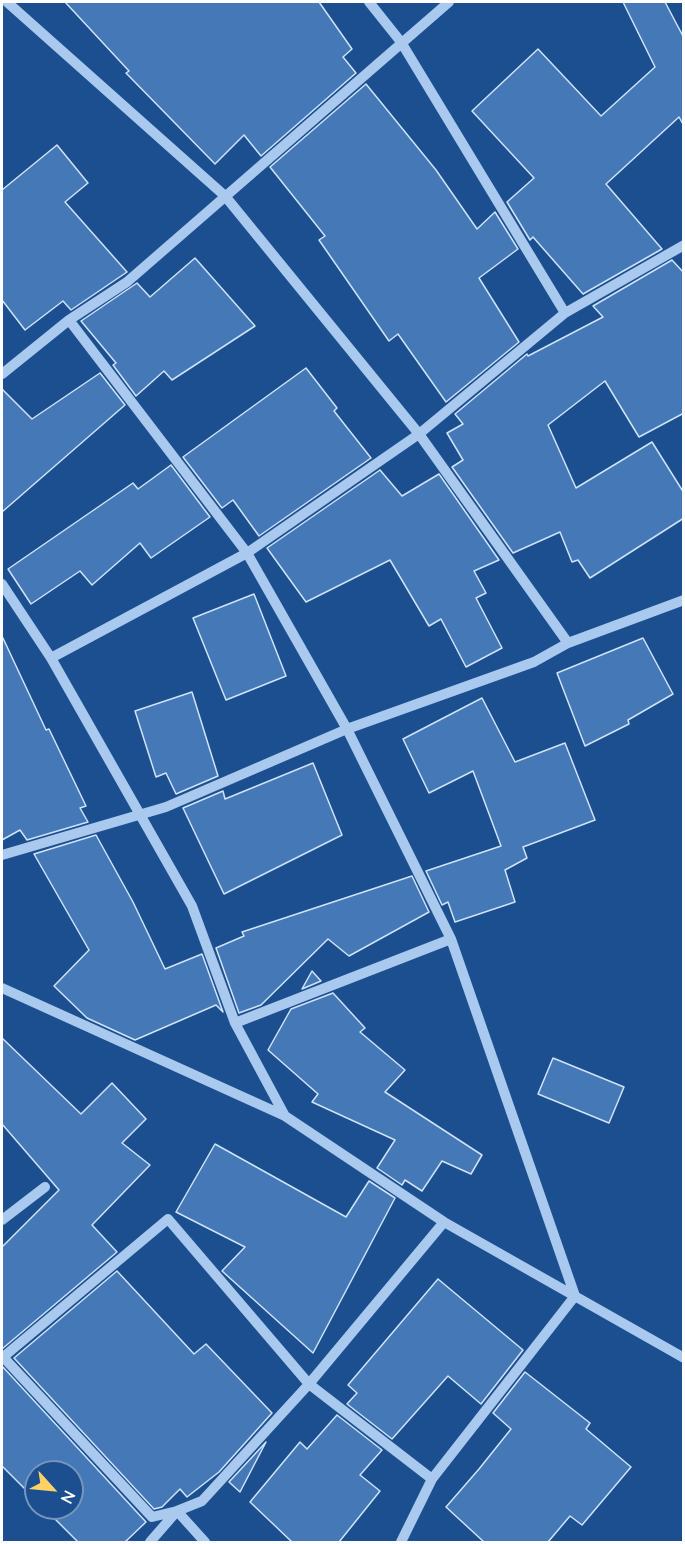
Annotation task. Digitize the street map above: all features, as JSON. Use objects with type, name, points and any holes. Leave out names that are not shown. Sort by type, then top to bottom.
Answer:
[{"type":"street","points":[[7,2],[225,196],[419,434],[568,643]]},
{"type":"street","points":[[369,2],[402,42],[565,314]]},
{"type":"street","points":[[3,368],[69,320],[127,282],[449,2]]},
{"type":"street","points":[[51,658],[247,553],[419,434],[565,314],[684,245]]},
{"type":"street","points":[[69,320],[247,553],[346,729],[451,939],[575,1296]]},
{"type":"street","points":[[2,584],[51,658],[192,906],[235,1023],[285,1116]]},
{"type":"street","points":[[2,855],[165,807],[346,729],[534,662],[568,643],[682,602]]},
{"type":"street","points":[[235,1023],[451,939]]},
{"type":"street","points":[[2,988],[285,1116],[444,1222],[684,1358]]},
{"type":"street","points":[[2,1220],[45,1188]]},
{"type":"street","points":[[432,1479],[309,1384],[168,1220],[2,1358],[152,1517],[177,1511],[202,1501],[309,1384],[444,1222]]},
{"type":"street","points":[[406,1541],[432,1479],[575,1296]]},
{"type":"street","points":[[150,1542],[177,1511]]},
{"type":"street","points":[[177,1511],[205,1542]]},
{"type":"building","points":[[65,2],[319,2],[352,49],[343,57],[356,73],[261,156],[244,135],[215,164],[126,73],[129,71]]},
{"type":"building","points":[[623,2],[665,2],[684,38],[684,126],[679,117],[606,184],[662,249],[583,294],[533,237],[530,240],[507,202],[534,178],[472,111],[538,49],[601,116],[655,67]]},
{"type":"building","points":[[366,84],[436,170],[477,229],[495,212],[518,249],[479,278],[519,342],[446,402],[398,334],[389,341],[319,240],[325,236],[270,167]]},
{"type":"building","points":[[57,145],[88,183],[65,202],[127,272],[71,310],[63,301],[25,330],[2,300],[2,190]]},
{"type":"building","points":[[195,258],[255,326],[172,380],[164,371],[136,396],[113,365],[116,363],[81,321],[137,283],[150,297]]},
{"type":"building","points":[[672,260],[684,273],[684,413],[639,437],[605,381],[548,425],[576,488],[652,442],[684,493],[684,518],[590,578],[578,560],[572,562],[560,532],[513,553],[452,467],[463,460],[447,433],[463,424],[455,414],[527,354],[528,356],[603,317],[593,306]]},
{"type":"building","points":[[306,368],[337,408],[334,411],[371,458],[259,536],[233,500],[222,508],[183,457]]},
{"type":"building","points":[[100,373],[125,405],[2,512],[2,389],[32,419]]},
{"type":"building","points":[[171,465],[210,517],[151,558],[140,543],[92,585],[80,571],[31,604],[8,569],[133,483],[138,489]]},
{"type":"building","points":[[380,470],[402,496],[439,474],[499,560],[474,571],[486,593],[476,598],[502,648],[466,667],[441,619],[429,626],[390,560],[306,602],[267,548]]},
{"type":"building","points":[[254,594],[286,676],[226,700],[193,618]]},
{"type":"building","points":[[2,636],[46,730],[49,729],[86,806],[80,808],[88,822],[27,840],[20,830],[2,840]]},
{"type":"building","points":[[643,638],[673,694],[628,720],[629,724],[585,746],[557,673]]},
{"type":"building","points":[[192,692],[218,776],[176,794],[166,773],[156,777],[135,711]]},
{"type":"building","points":[[482,698],[515,762],[565,743],[595,820],[523,847],[527,858],[505,870],[515,902],[455,922],[448,902],[442,905],[426,871],[501,846],[473,771],[429,793],[403,739]]},
{"type":"building","points":[[313,763],[342,835],[224,894],[183,808],[223,791],[225,799]]},
{"type":"building","points":[[96,835],[133,902],[165,969],[202,954],[223,1012],[216,1005],[135,1040],[87,1018],[54,986],[89,950],[34,854]]},
{"type":"building","points":[[412,876],[429,912],[349,956],[328,939],[261,1005],[239,1013],[216,948],[244,936],[242,932]]},
{"type":"building","points":[[312,971],[321,981],[302,989]]},
{"type":"building","points":[[333,993],[365,1028],[360,1032],[405,1070],[385,1092],[482,1155],[471,1174],[442,1161],[422,1191],[405,1180],[402,1185],[377,1168],[395,1140],[312,1102],[318,1094],[268,1050],[291,1009]]},
{"type":"building","points":[[2,1038],[81,1114],[112,1083],[146,1119],[122,1143],[150,1165],[92,1225],[117,1252],[2,1349],[2,1247],[59,1190],[2,1124]]},
{"type":"building","points":[[553,1058],[624,1087],[609,1123],[538,1094]]},
{"type":"building","points":[[215,1144],[346,1217],[369,1181],[395,1198],[313,1353],[222,1271],[245,1247],[176,1212]]},
{"type":"building","points":[[117,1271],[194,1354],[206,1344],[272,1413],[219,1472],[187,1497],[180,1489],[162,1507],[154,1509],[14,1358]]},
{"type":"building","points":[[438,1279],[523,1350],[481,1404],[448,1376],[392,1439],[347,1404],[357,1393],[348,1385]]},
{"type":"building","points":[[2,1366],[146,1522],[125,1542],[78,1542],[56,1520],[84,1520],[84,1460],[24,1460],[24,1488],[2,1466]]},
{"type":"building","points":[[525,1372],[590,1423],[586,1429],[631,1467],[582,1525],[570,1516],[548,1542],[484,1542],[446,1507],[511,1429],[493,1413]]},
{"type":"building","points":[[337,1415],[382,1450],[360,1475],[380,1491],[339,1542],[292,1542],[250,1502],[300,1442],[307,1449]]},
{"type":"building","points":[[266,1442],[240,1492],[229,1482]]}]
